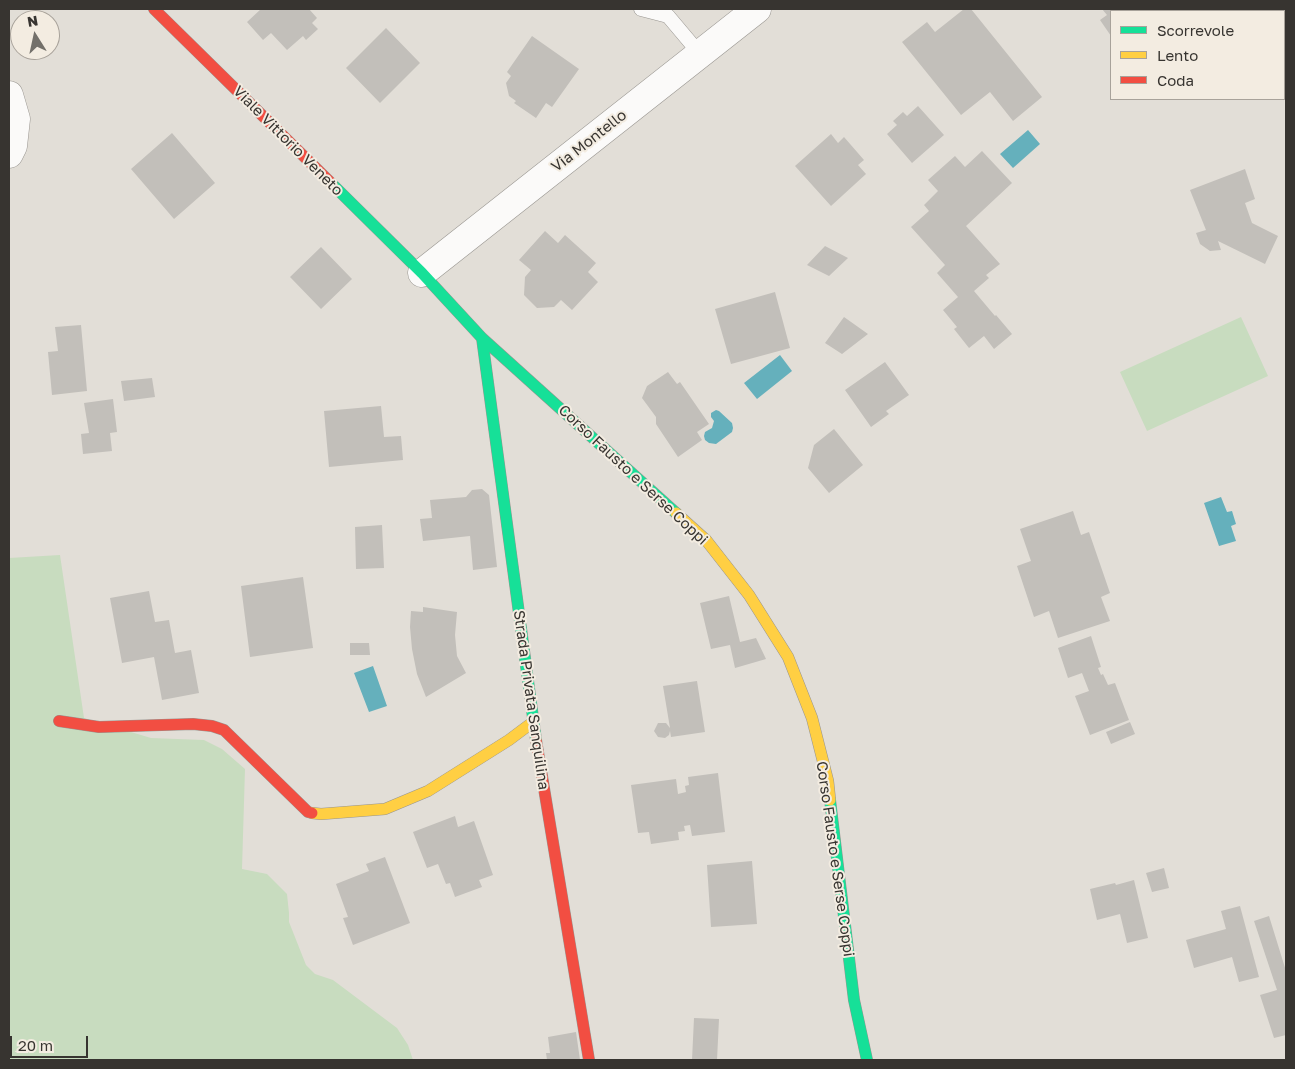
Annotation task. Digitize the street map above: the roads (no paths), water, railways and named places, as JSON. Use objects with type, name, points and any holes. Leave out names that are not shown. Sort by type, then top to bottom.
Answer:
[{"type":"street","name":"Viale Vittorio Veneto","points":[[154,9],[422,273],[482,338]]},
{"type":"street","name":"Via Montello","points":[[422,273],[757,9]]},
{"type":"street","points":[[9,95],[16,119],[13,146],[9,154]]},
{"type":"street","name":"Strada Privata Sanquilina","points":[[482,338],[533,722],[589,1060]]},
{"type":"street","name":"Corso Fausto e Serse Coppi","points":[[482,338],[706,540],[749,595],[788,657],[812,718],[828,781],[854,1000],[867,1060]]},
{"type":"street","points":[[59,721],[99,727],[193,724],[212,726],[224,730],[303,808],[308,812],[321,814],[369,812],[385,809],[428,791],[533,722]]},
{"type":"lane","points":[[641,9],[668,16],[700,54]]},
{"type":"water","points":[[1028,130],[1040,144],[1013,168],[1000,154]]},
{"type":"water","points":[[780,355],[792,371],[757,399],[744,383]]},
{"type":"water","points":[[716,410],[732,423],[733,428],[732,432],[716,444],[709,443],[705,440],[704,436],[705,432],[712,428],[714,421],[711,413]]},
{"type":"water","points":[[1221,497],[1227,512],[1232,511],[1236,524],[1231,526],[1236,541],[1219,546],[1204,503]]},
{"type":"water","points":[[373,666],[387,706],[369,712],[354,673]]}]
